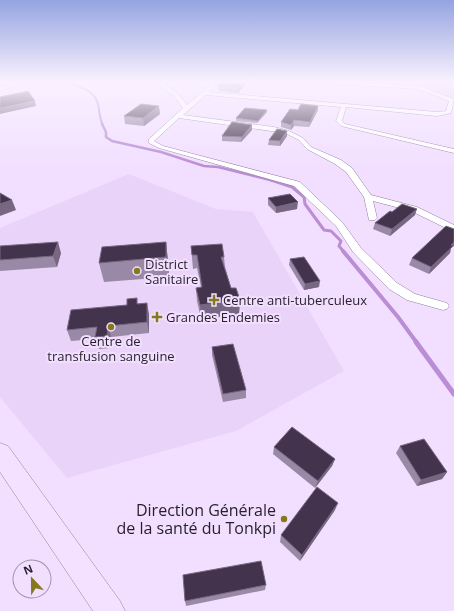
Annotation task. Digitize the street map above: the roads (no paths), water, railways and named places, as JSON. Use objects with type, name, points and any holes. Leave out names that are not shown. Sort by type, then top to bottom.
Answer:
[{"type":"main road","points":[[0,453],[110,611]]},
{"type":"street","points":[[183,111],[151,140],[151,142],[176,152],[297,184],[340,224],[357,250],[393,286],[411,297],[443,306]]},
{"type":"street","points":[[342,111],[339,120],[343,125],[454,151]]},
{"type":"street","points":[[400,111],[443,114],[448,113],[449,111]]},
{"type":"street","points":[[177,116],[274,129],[287,132],[301,139],[314,152],[338,162],[349,170],[368,197],[372,218]]},
{"type":"street","points":[[368,197],[414,210],[454,229]]},
{"type":"waterway","points":[[99,111],[103,125]]},
{"type":"waterway","points":[[102,124],[106,132],[106,137],[112,141],[161,152],[204,166],[218,167],[274,181]]},
{"type":"waterway","points":[[274,181],[292,187],[304,197],[305,204],[324,230],[331,231],[341,241],[339,246],[344,252]]},
{"type":"waterway","points":[[343,251],[398,317],[417,343]]},
{"type":"waterway","points":[[416,342],[454,394]]},
{"type":"place","name":"District Sanitaire","points":[[137,271]]},
{"type":"place","name":"Centre anti-tuberculeux","points":[[214,300]]},
{"type":"place","name":"Grandes Endemies","points":[[157,317]]},
{"type":"place","name":"Centre de transfusion sanguine","points":[[111,327]]},
{"type":"place","name":"Direction Générale de la santé du Tonkpi","points":[[284,519]]}]
